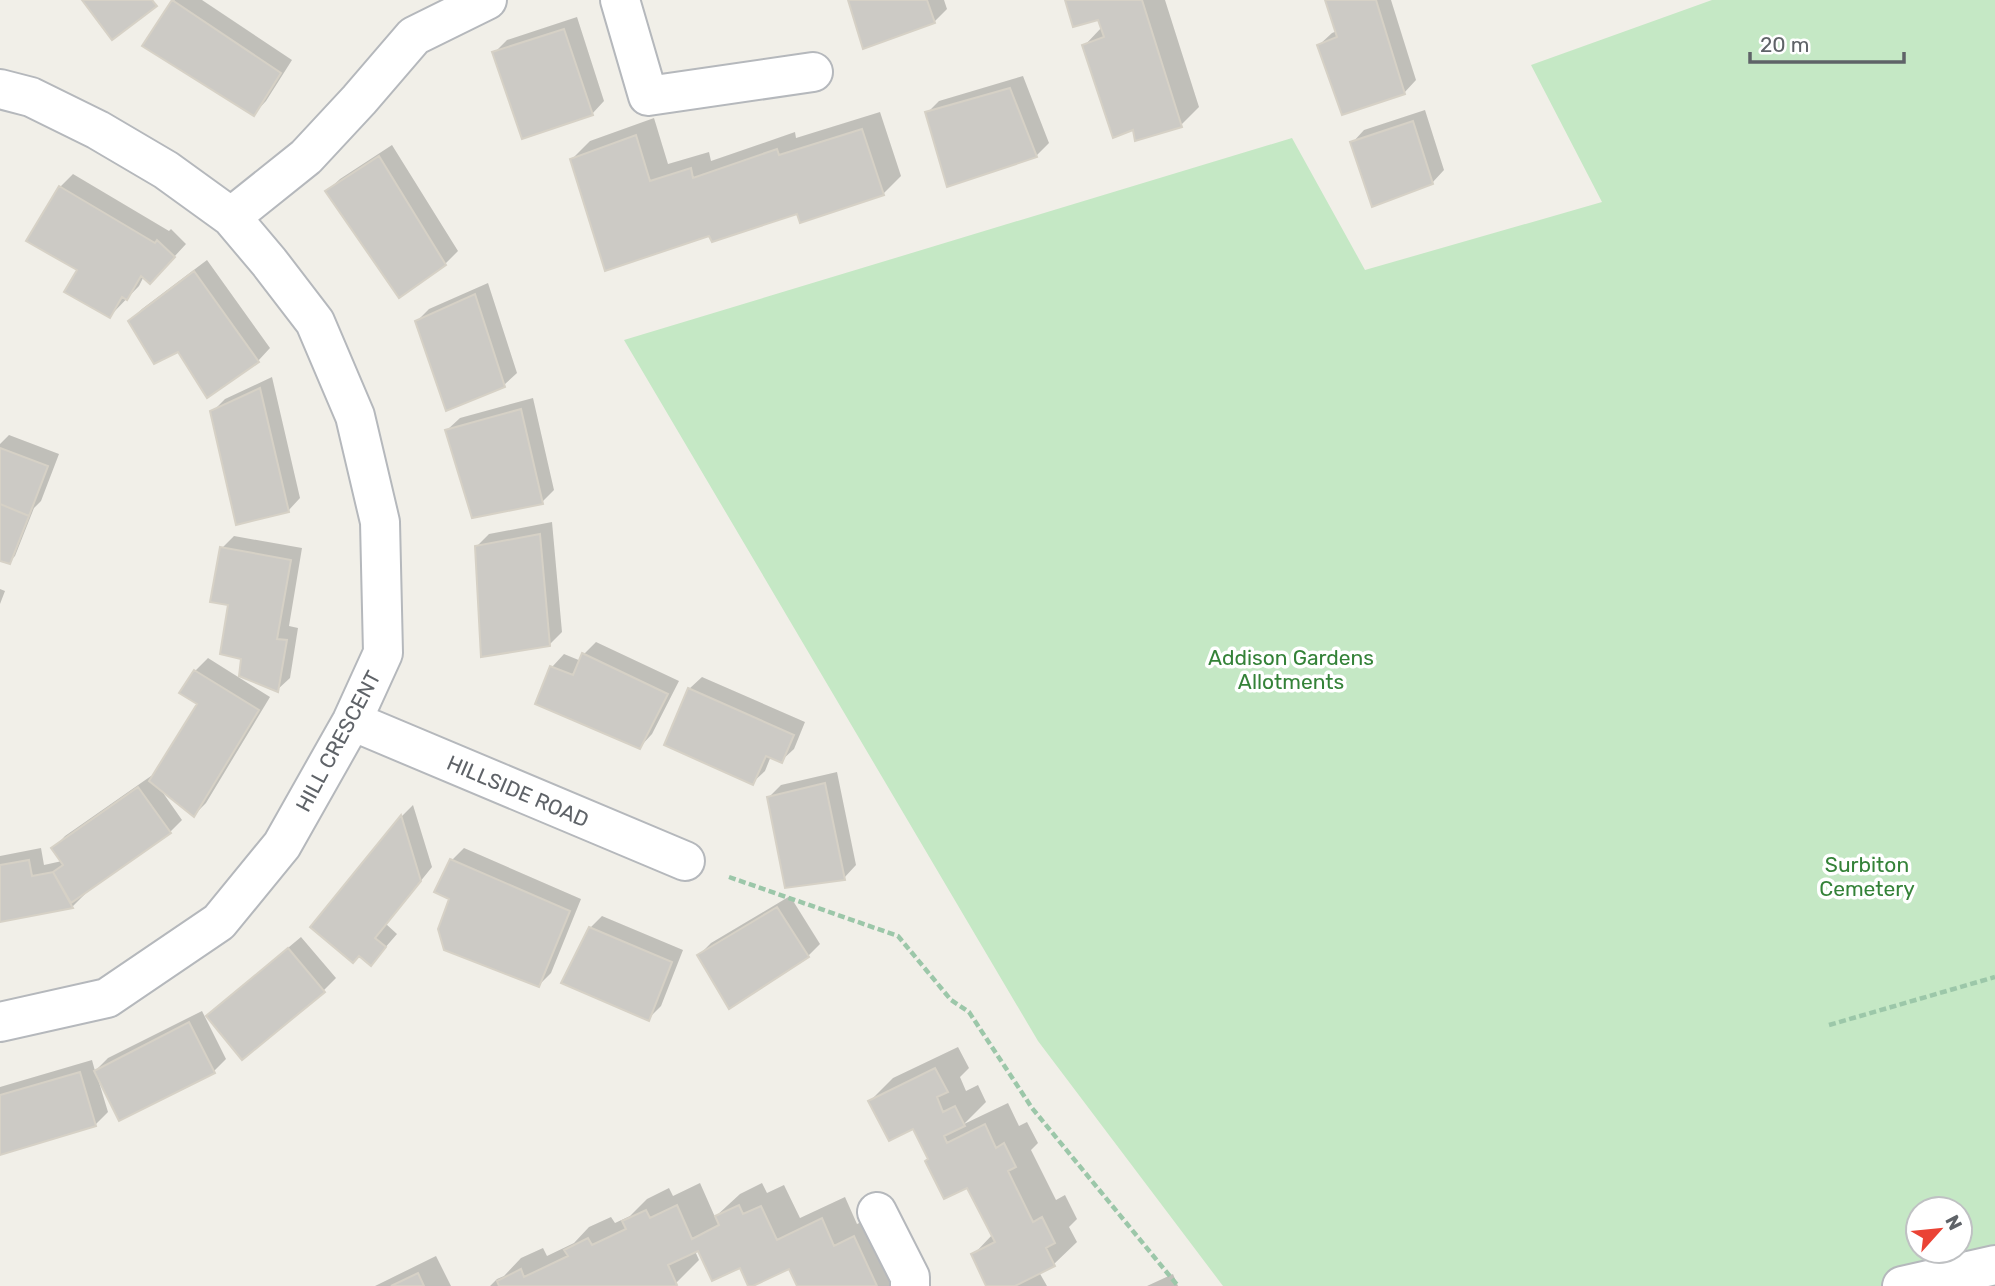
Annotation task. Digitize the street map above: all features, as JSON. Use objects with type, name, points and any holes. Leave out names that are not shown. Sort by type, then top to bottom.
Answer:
[{"type":"street","points":[[231,217],[306,156],[414,36],[487,0]]},
{"type":"street","points":[[620,0],[648,96],[813,72]]},
{"type":"street","name":"HILL CRESCENT","points":[[0,89],[31,97],[99,130],[166,170],[231,217],[315,322],[355,416],[380,522],[383,653],[352,721],[282,845],[219,922],[107,998],[0,1022]]},
{"type":"street","name":"HILLSIDE ROAD","points":[[352,721],[685,861]]},
{"type":"street","points":[[877,1212],[910,1277],[910,1286]]},
{"type":"street","points":[[1902,1286],[1995,1265]]},
{"type":"path","points":[[685,861],[898,936],[950,1000],[969,1012],[1032,1108],[1178,1286]]},
{"type":"path","points":[[1829,1025],[1995,977]]},
{"type":"green space","name":"Addison Gardens Allotments","points":[[1712,0],[1995,0],[1995,1286],[1223,1286],[1038,1041],[624,340],[1292,138],[1365,270],[1602,202],[1531,65]]},
{"type":"building","points":[[82,0],[152,0],[157,6],[112,40]]},
{"type":"building","points":[[172,0],[281,73],[254,116],[142,46]]},
{"type":"building","points":[[848,0],[927,0],[935,23],[863,49]]},
{"type":"building","points":[[1065,0],[1142,0],[1182,127],[1135,141],[1133,130],[1113,138],[1082,45],[1104,37],[1098,20],[1073,27]]},
{"type":"building","points":[[1325,0],[1376,0],[1405,94],[1342,115],[1317,45],[1337,37]]},
{"type":"building","points":[[564,29],[593,115],[522,139],[492,52]]},
{"type":"building","points":[[1010,88],[1037,157],[947,187],[925,112]]},
{"type":"building","points":[[1413,121],[1433,184],[1372,207],[1350,142]]},
{"type":"building","points":[[862,129],[884,195],[800,223],[797,214],[712,242],[709,236],[605,271],[570,159],[636,135],[650,181],[691,168],[693,178],[777,149],[779,155]]},
{"type":"building","points":[[379,156],[446,265],[399,298],[325,191]]},
{"type":"building","points":[[59,186],[155,243],[157,240],[175,257],[150,284],[141,276],[127,300],[122,297],[110,318],[64,292],[77,270],[26,241]]},
{"type":"building","points":[[194,271],[259,362],[207,398],[178,352],[154,364],[128,321]]},
{"type":"building","points":[[475,294],[505,387],[446,411],[415,321]]},
{"type":"building","points":[[260,388],[289,512],[236,525],[210,411]]},
{"type":"building","points":[[521,409],[543,504],[472,518],[445,430]]},
{"type":"building","points":[[0,448],[48,466],[29,516],[0,504]]},
{"type":"building","points":[[0,504],[29,516],[10,564],[0,561]]},
{"type":"building","points":[[540,534],[550,646],[481,657],[475,546]]},
{"type":"building","points":[[220,547],[291,560],[277,639],[287,640],[278,692],[239,676],[241,659],[220,654],[228,605],[210,602]]},
{"type":"building","points":[[582,653],[668,694],[640,749],[535,704],[550,666],[573,675]]},
{"type":"building","points":[[194,670],[259,710],[194,817],[149,781],[197,704],[179,693]]},
{"type":"building","points":[[688,688],[794,735],[782,763],[766,756],[753,785],[664,745]]},
{"type":"building","points":[[825,783],[845,880],[785,888],[767,797]]},
{"type":"building","points":[[138,787],[171,833],[71,903],[53,872],[63,865],[51,848]]},
{"type":"building","points":[[401,815],[421,881],[375,938],[386,947],[371,966],[359,956],[353,963],[310,927]]},
{"type":"building","points":[[450,859],[570,911],[539,987],[444,950],[438,929],[449,899],[434,892]]},
{"type":"building","points":[[29,860],[32,876],[53,872],[73,908],[0,922],[0,865]]},
{"type":"building","points":[[777,907],[809,957],[729,1009],[697,955]]},
{"type":"building","points":[[589,927],[672,962],[649,1021],[561,983]]},
{"type":"building","points":[[288,948],[325,992],[242,1060],[206,1016]]},
{"type":"building","points":[[189,1022],[215,1073],[119,1121],[94,1071]]},
{"type":"building","points":[[935,1068],[948,1092],[937,1097],[943,1112],[955,1106],[965,1126],[944,1136],[947,1143],[985,1124],[996,1148],[1004,1143],[1016,1167],[1008,1171],[1033,1222],[1042,1217],[1055,1243],[1046,1248],[1055,1266],[1015,1286],[986,1286],[971,1254],[995,1242],[967,1188],[944,1199],[913,1129],[889,1141],[868,1101]]},
{"type":"building","points":[[80,1072],[96,1126],[0,1155],[0,1095]]},
{"type":"building","points":[[677,1205],[692,1239],[719,1225],[715,1216],[739,1205],[743,1214],[761,1206],[777,1240],[822,1218],[834,1246],[854,1236],[877,1286],[797,1286],[789,1269],[753,1286],[748,1286],[740,1268],[712,1281],[698,1251],[668,1265],[677,1285],[675,1286],[499,1286],[497,1281],[521,1269],[524,1277],[568,1256],[564,1250],[588,1238],[592,1245],[626,1229],[622,1221],[646,1210],[650,1218]]},
{"type":"building","points":[[418,1273],[424,1286],[391,1286]]},
{"type":"park label","name":"Surbiton Cemetery","points":[[1867,876]]}]
